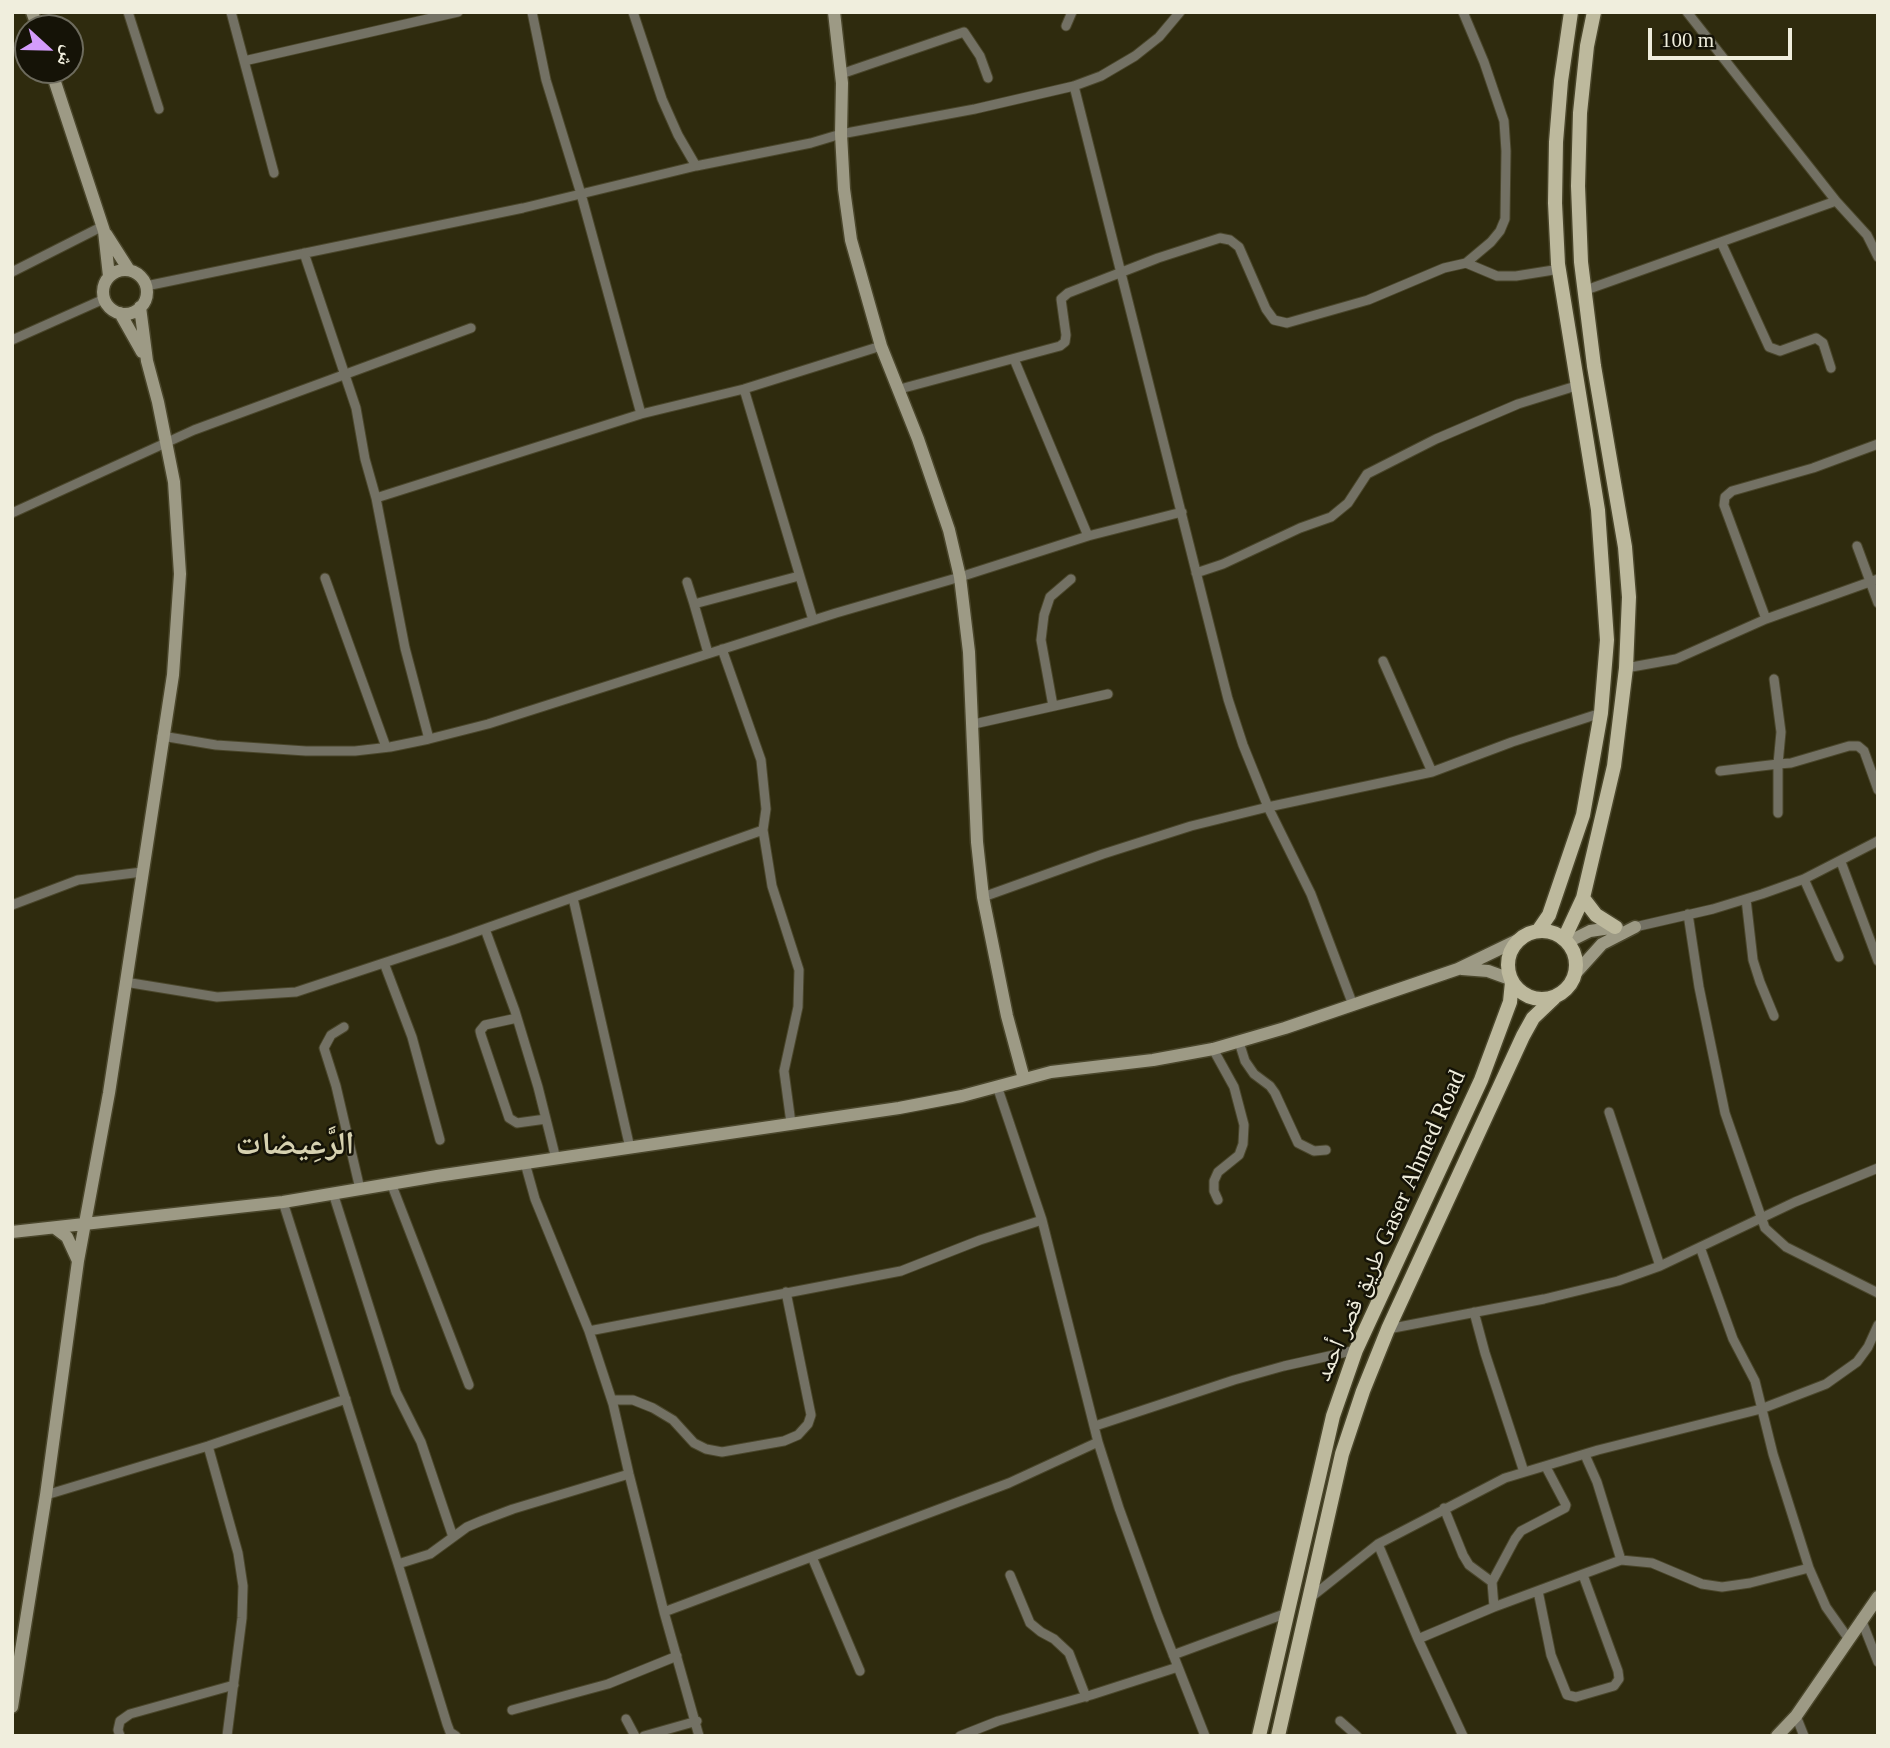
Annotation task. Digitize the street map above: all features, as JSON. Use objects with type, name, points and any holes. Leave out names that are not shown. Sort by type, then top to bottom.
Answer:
[{"type":"main road","points":[[1538,931],[1549,915],[1583,815],[1601,713],[1607,640],[1598,510],[1560,269],[1555,203],[1561,81],[1572,12]]},
{"type":"main road","points":[[1566,941],[1583,898],[1614,766],[1626,668],[1629,597],[1625,547],[1594,366],[1581,262],[1578,186],[1580,113],[1587,46],[1594,12]]},
{"type":"main road","points":[[1583,898],[1596,915],[1615,927]]},
{"type":"main road","points":[[1538,931],[1552,932],[1566,941],[1574,952],[1576,963],[1575,974],[1567,988],[1554,998],[1542,1000],[1530,998],[1519,991],[1511,980],[1508,962],[1509,954],[1518,940],[1538,931]]},
{"type":"main road","name":"طريق قصر أحمد Gaser Ahmed Road","points":[[1259,1736],[1333,1416],[1356,1350],[1481,1080],[1510,1002],[1511,980]]},
{"type":"main road","name":"طريق قصر أحمد Gaser Ahmed Road","points":[[1278,1736],[1342,1454],[1363,1391],[1388,1329],[1523,1036],[1533,1018],[1554,998]]},
{"type":"street","points":[[128,12],[159,109]]},
{"type":"street","points":[[232,12],[274,173]]},
{"type":"street","points":[[244,61],[458,12]]},
{"type":"street","points":[[533,12],[546,80],[641,414]]},
{"type":"street","points":[[634,12],[662,99],[696,166]]},
{"type":"street","points":[[834,12],[841,74],[844,189],[851,240],[881,346],[900,389],[949,530],[960,577],[970,652],[977,842],[983,897],[1007,1016],[1024,1079]]},
{"type":"street","points":[[1066,26],[1072,12]]},
{"type":"street","points":[[146,286],[580,194],[841,134],[975,109],[1074,86],[1101,76],[1135,56],[1159,37],[1180,12]]},
{"type":"street","points":[[900,389],[1060,346],[1065,342],[1066,335],[1061,299],[1068,293],[1220,239],[1230,240],[1239,247],[1266,309],[1274,320],[1287,323],[1368,300],[1444,268],[1466,264],[1491,242],[1505,219],[1506,164],[1504,121],[1463,12]]},
{"type":"street","points":[[1687,12],[1836,201],[1867,235],[1878,257]]},
{"type":"street","points":[[841,74],[964,32],[980,56],[988,78]]},
{"type":"street","points":[[56,84],[103,229],[109,276]]},
{"type":"street","points":[[1074,86],[1228,699],[1268,807],[1311,894],[1353,1004]]},
{"type":"street","points":[[1586,290],[1836,201]]},
{"type":"street","points":[[103,229],[130,270],[140,276],[146,286],[145,301],[140,307],[131,313],[113,311],[104,299],[103,287],[109,276],[119,270],[130,270]]},
{"type":"street","points":[[12,272],[103,229]]},
{"type":"street","points":[[1867,235],[1878,229]]},
{"type":"street","points":[[1721,242],[1769,346],[1780,351],[1816,338],[1823,343],[1831,368]]},
{"type":"street","points":[[304,253],[356,408],[405,648],[429,739]]},
{"type":"street","points":[[1466,264],[1497,276],[1534,275],[1560,269]]},
{"type":"street","points":[[12,340],[104,299]]},
{"type":"street","points":[[12,1707],[46,1495],[78,1261],[87,1223],[173,675],[180,574],[174,482],[147,361],[140,307]]},
{"type":"street","points":[[120,313],[147,361]]},
{"type":"street","points":[[12,513],[245,411],[471,328]]},
{"type":"street","points":[[376,498],[641,414],[744,389],[881,346]]},
{"type":"street","points":[[1014,359],[1088,536]]},
{"type":"street","points":[[1196,573],[1331,517],[1348,503],[1367,474],[1436,439],[1506,409],[1579,385]]},
{"type":"street","points":[[744,389],[813,620]]},
{"type":"street","points":[[1766,619],[1724,505],[1726,497],[1732,491],[1812,468],[1878,444]]},
{"type":"street","points":[[162,736],[263,749],[355,751],[429,739],[488,724],[1088,536],[1182,512]]},
{"type":"street","points":[[1857,546],[1873,580],[1878,603]]},
{"type":"street","points":[[694,604],[799,576]]},
{"type":"street","points":[[325,578],[386,747]]},
{"type":"street","points":[[1053,706],[1041,640],[1044,615],[1050,597],[1071,579]]},
{"type":"street","points":[[1626,668],[1676,659],[1766,619],[1873,580]]},
{"type":"street","points":[[687,582],[708,653]]},
{"type":"street","points":[[722,649],[761,760],[766,808],[763,830],[772,886],[799,970],[798,1007],[784,1071],[791,1123]]},
{"type":"street","points":[[1383,661],[1432,772]]},
{"type":"street","points":[[1774,679],[1781,733],[1778,813]]},
{"type":"street","points":[[974,724],[1108,694]]},
{"type":"street","points":[[983,897],[1157,837],[1268,807],[1432,772],[1601,713]]},
{"type":"street","points":[[1720,771],[1791,763],[1849,746],[1858,746],[1864,751],[1878,790]]},
{"type":"street","points":[[125,982],[217,997],[296,992],[485,929],[763,830]]},
{"type":"street","points":[[1575,974],[1602,944],[1635,927],[1746,899],[1804,879],[1878,841]]},
{"type":"street","points":[[1841,862],[1878,961]]},
{"type":"street","points":[[12,905],[78,880],[142,872]]},
{"type":"street","points":[[1804,879],[1839,957]]},
{"type":"street","points":[[573,898],[630,1148]]},
{"type":"street","points":[[1746,899],[1753,960],[1774,1016]]},
{"type":"street","points":[[1688,914],[1699,987],[1726,1113],[1760,1219],[1769,1233],[1786,1247],[1878,1293]]},
{"type":"street","points":[[1566,941],[1590,931],[1635,927]]},
{"type":"street","points":[[485,929],[517,1018],[556,1158]]},
{"type":"street","points":[[12,1232],[283,1202],[391,1183],[899,1108],[961,1096],[1051,1072],[1153,1060],[1213,1049],[1458,969],[1518,940]]},
{"type":"street","points":[[384,963],[412,1037],[440,1140]]},
{"type":"street","points":[[1458,969],[1488,971],[1511,980]]},
{"type":"street","points":[[517,1018],[485,1025],[480,1031],[481,1035],[509,1118],[517,1124],[546,1119]]},
{"type":"street","points":[[344,1027],[331,1035],[324,1048],[336,1086],[360,1189]]},
{"type":"street","points":[[1238,1042],[1245,1061],[1254,1074],[1275,1093],[1298,1143],[1314,1151],[1326,1150]]},
{"type":"street","points":[[1213,1049],[1234,1087],[1244,1125],[1243,1144],[1239,1155],[1218,1172],[1214,1181],[1218,1200]]},
{"type":"street","points":[[997,1086],[1042,1220],[1098,1442],[1119,1508],[1205,1736]]},
{"type":"street","points":[[1609,1112],[1660,1266]]},
{"type":"street","points":[[525,1163],[535,1199],[589,1331],[612,1400],[664,1612],[699,1736]]},
{"type":"street","points":[[1388,1329],[1590,1289],[1660,1266],[1831,1186],[1878,1168]]},
{"type":"street","points":[[391,1183],[469,1385]]},
{"type":"street","points":[[333,1193],[396,1392],[421,1443],[453,1537]]},
{"type":"street","points":[[283,1202],[447,1724],[450,1732],[456,1736]]},
{"type":"street","points":[[589,1331],[901,1271],[980,1240],[1042,1220]]},
{"type":"street","points":[[55,1228],[70,1242],[78,1261]]},
{"type":"street","points":[[1700,1247],[1729,1329],[1755,1381],[1777,1466],[1810,1568],[1826,1606],[1848,1639]]},
{"type":"street","points":[[612,1400],[633,1400],[653,1408],[673,1420],[694,1443],[722,1452],[784,1441],[798,1435],[808,1424],[811,1415],[786,1292]]},
{"type":"street","points":[[1474,1311],[1524,1472]]},
{"type":"street","points":[[1309,1599],[1378,1544],[1505,1478],[1761,1409],[1826,1384],[1857,1362],[1868,1347],[1878,1325]]},
{"type":"street","points":[[1094,1426],[1234,1380],[1356,1350]]},
{"type":"street","points":[[46,1495],[208,1446],[346,1399]]},
{"type":"street","points":[[664,1612],[1009,1483],[1098,1442]]},
{"type":"street","points":[[208,1446],[239,1553],[243,1586],[227,1736]]},
{"type":"street","points":[[1585,1455],[1600,1492],[1621,1560]]},
{"type":"street","points":[[1494,1607],[1492,1582],[1514,1539],[1521,1531],[1565,1508],[1566,1505],[1546,1467]]},
{"type":"street","points":[[398,1564],[430,1554],[467,1527],[513,1509],[629,1474]]},
{"type":"street","points":[[1444,1508],[1462,1555],[1469,1565],[1492,1582]]},
{"type":"street","points":[[1378,1544],[1463,1736]]},
{"type":"street","points":[[812,1557],[860,1671]]},
{"type":"street","points":[[1418,1639],[1494,1607],[1621,1560],[1652,1563],[1702,1584],[1722,1587],[1810,1568]]},
{"type":"street","points":[[1010,1575],[1030,1623],[1067,1650],[1086,1697]]},
{"type":"street","points":[[1538,1591],[1551,1655],[1567,1695],[1576,1697],[1614,1686],[1619,1679],[1618,1671],[1583,1575]]},
{"type":"street","points":[[1777,1736],[1796,1716],[1878,1597]]},
{"type":"street","points":[[1173,1655],[1287,1613]]},
{"type":"street","points":[[1861,1619],[1878,1662]]},
{"type":"street","points":[[512,1710],[608,1684],[677,1656]]},
{"type":"street","points":[[960,1736],[998,1721],[1086,1697],[1178,1667]]},
{"type":"street","points":[[120,1736],[120,1721],[130,1714],[234,1685]]},
{"type":"street","points":[[1796,1716],[1804,1736]]},
{"type":"street","points":[[626,1720],[635,1736]]},
{"type":"street","points":[[644,1736],[696,1721]]},
{"type":"street","points":[[1339,1721],[1357,1736]]},
{"type":"district","name":"الرَّعِيضات","points":[[295,1146]]}]
